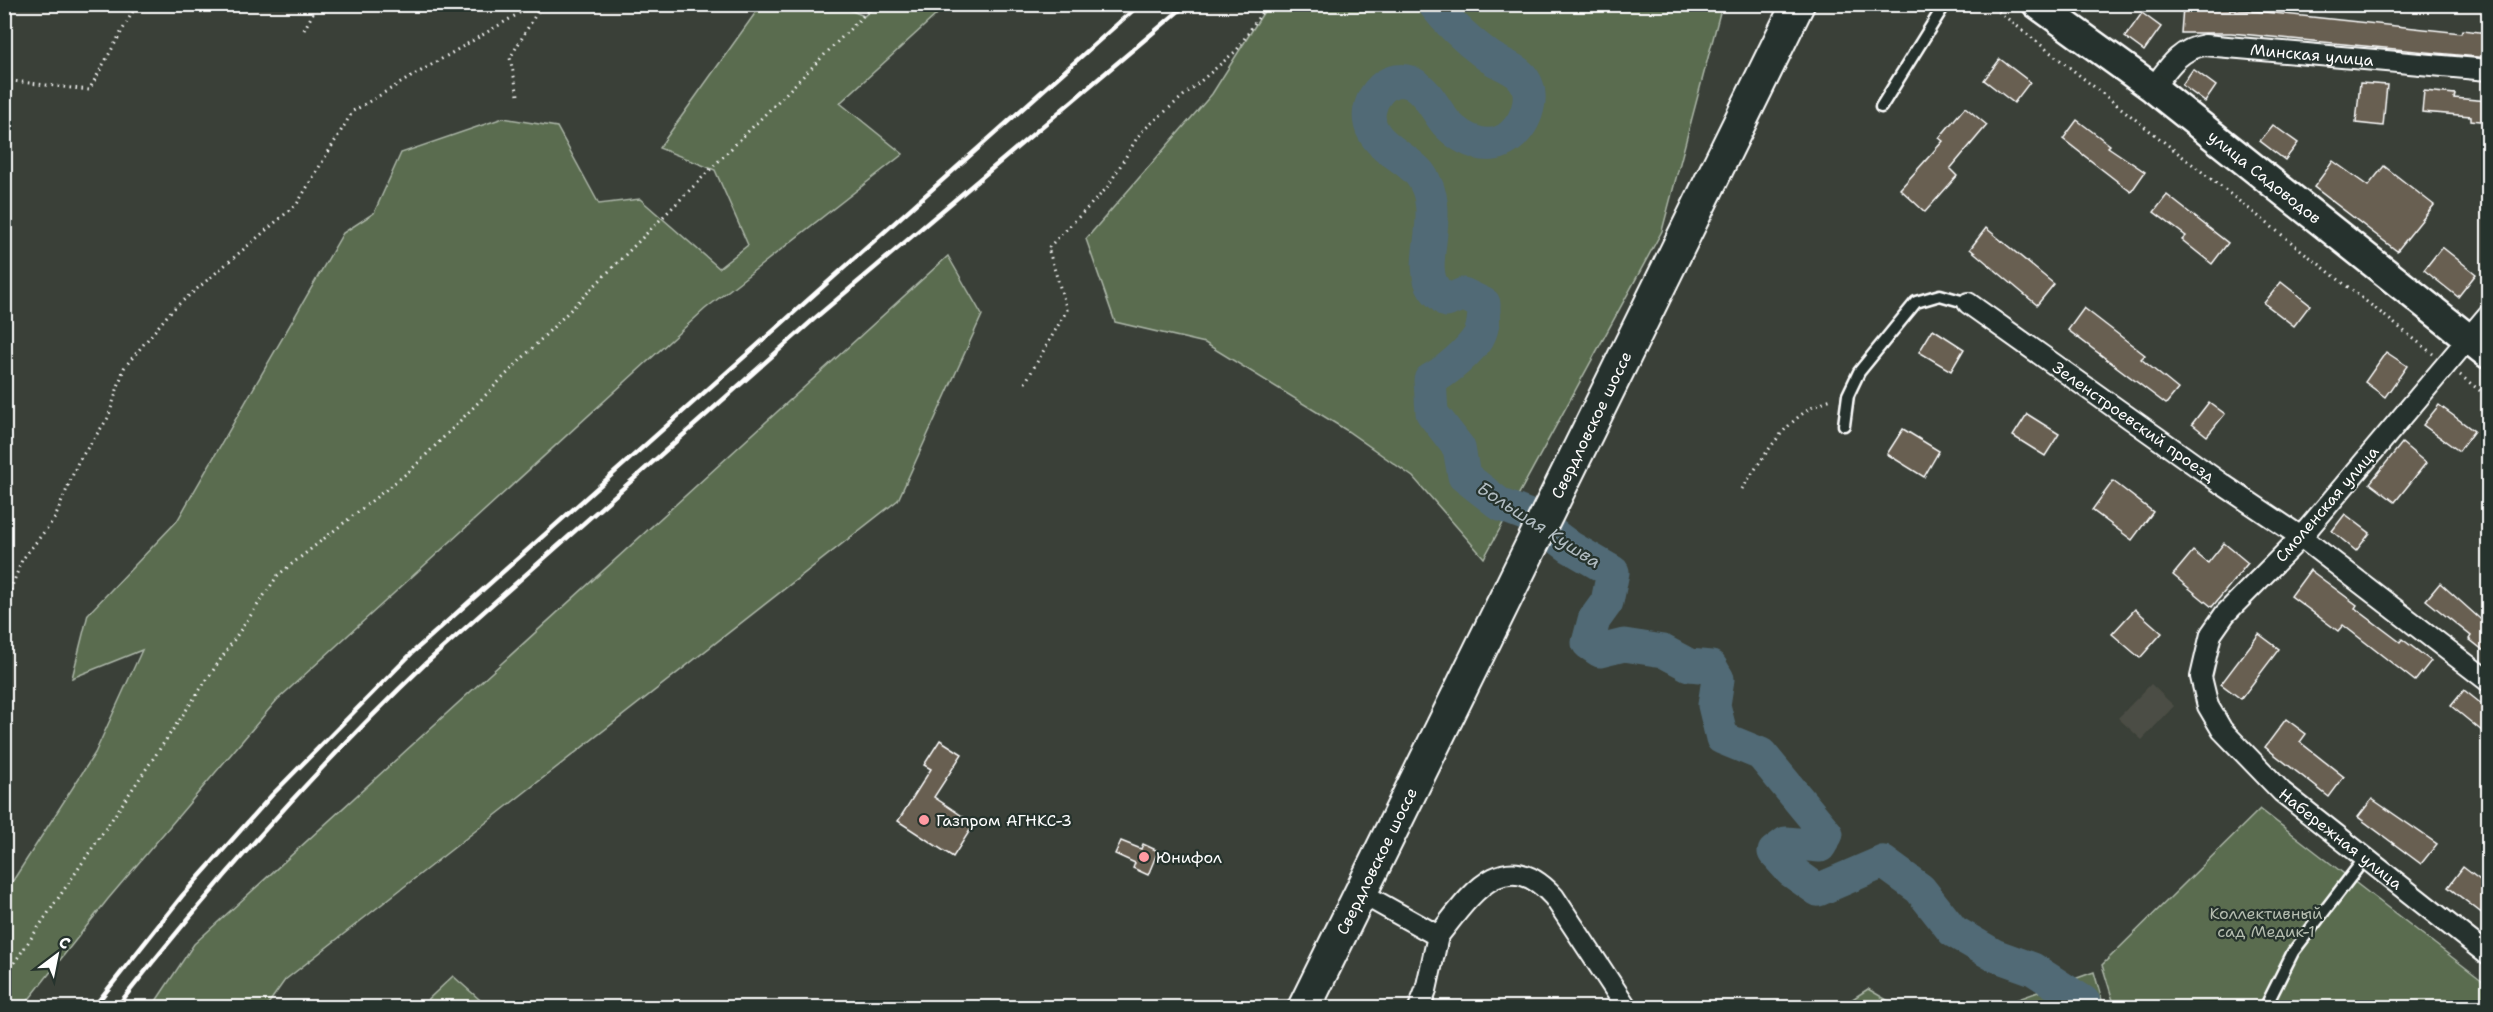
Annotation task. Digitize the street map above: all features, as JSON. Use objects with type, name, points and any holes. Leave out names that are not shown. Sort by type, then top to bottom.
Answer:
[{"type":"main road","name":"Свердловское шоссе","points":[[1304,1008],[1530,553],[1798,4]]},
{"type":"main road","name":"улица Садоводов","points":[[2037,4],[2153,88],[2479,347]]},
{"type":"street","name":"Минская улица","points":[[2153,88],[2181,53],[2192,47],[2205,45],[2488,70]]},
{"type":"street","name":"Зеленстроевский проезд","points":[[1968,303],[2222,484],[2301,537],[2488,681]]},
{"type":"street","name":"Смоленская улица","points":[[2208,706],[2201,677],[2211,634],[2225,614],[2301,537],[2447,365],[2479,347],[2488,315]]},
{"type":"street","name":"Набережная улица","points":[[2208,706],[2222,730],[2282,792],[2488,955]]},
{"type":"street","points":[[1419,1008],[1426,990],[1438,936],[1467,900],[1493,877],[1515,873],[1540,881],[1554,897],[1627,1008]]},
{"type":"street","points":[[1361,893],[1438,936]]},
{"type":"lane","points":[[1881,107],[1945,4]]},
{"type":"lane","points":[[1844,425],[1848,395],[1859,372],[1916,302],[1940,295],[1968,303]]},
{"type":"lane","points":[[2265,1008],[2293,952],[2365,858]]},
{"type":"path","points":[[4,80],[89,90],[137,4]]},
{"type":"path","points":[[304,30],[318,4]]},
{"type":"path","points":[[4,607],[22,560],[55,518],[78,462],[108,418],[124,368],[172,310],[297,204],[353,111],[535,4]]},
{"type":"path","points":[[518,95],[510,58],[542,4]]},
{"type":"path","points":[[4,978],[278,575],[412,469],[875,4]]},
{"type":"path","points":[[1025,382],[1067,310],[1048,248],[1107,188],[1140,133],[1237,50],[1267,4]]},
{"type":"path","points":[[1989,4],[2488,397]]},
{"type":"path","points":[[1742,489],[1773,442],[1804,413],[1825,401],[1848,395]]},
{"type":"shaded area","points":[[2151,684],[2174,706],[2142,740],[2118,718]]},
{"type":"green space","points":[[761,5],[839,5],[864,16],[877,5],[947,5],[840,103],[903,154],[705,309],[277,700],[108,899],[23,1007],[5,1007],[5,893],[95,753],[142,650],[72,678],[88,614],[177,521],[343,233],[374,213],[401,153],[503,118],[557,127],[599,204],[640,199],[719,268],[748,245],[715,170],[659,148]]},
{"type":"green space","points":[[1268,5],[1722,5],[1662,231],[1484,558],[1413,477],[1346,430],[1205,343],[1115,322],[1086,239],[1212,94]]},
{"type":"green space","points":[[948,256],[982,315],[898,500],[285,980],[266,1007],[152,1007],[194,944]]},
{"type":"green space","name":"Коллективный сад Медик-1","points":[[2260,809],[2488,985],[2488,1007],[2115,1007],[2102,965]]},
{"type":"green space","points":[[2094,972],[2104,1007],[1996,1007]]},
{"type":"green space","points":[[453,976],[488,1007],[420,1007]]},
{"type":"green space","points":[[1868,989],[1899,1007],[1840,1007]]},
{"type":"building","points":[[2183,7],[2246,10],[2461,33],[2462,30],[2488,33],[2488,58],[2231,33],[2181,33]]},
{"type":"building","points":[[2142,13],[2161,27],[2144,51],[2125,37]]},
{"type":"building","points":[[2000,59],[2030,82],[2014,103],[1984,80]]},
{"type":"building","points":[[2193,69],[2216,86],[2205,102],[2182,85]]},
{"type":"building","points":[[2360,83],[2387,85],[2383,126],[2356,123]]},
{"type":"building","points":[[2424,91],[2455,94],[2454,98],[2488,101],[2488,122],[2471,120],[2471,116],[2422,112]]},
{"type":"building","points":[[1965,107],[1987,125],[1950,169],[1957,176],[1925,212],[1900,189],[1943,141],[1939,138]]},
{"type":"building","points":[[2077,120],[2110,145],[2108,147],[2145,172],[2131,192],[2063,139]]},
{"type":"building","points":[[2273,125],[2298,143],[2285,160],[2260,141]]},
{"type":"building","points":[[2333,161],[2368,186],[2384,166],[2434,205],[2397,251],[2314,187]]},
{"type":"building","points":[[2167,195],[2228,243],[2212,264],[2182,240],[2186,236],[2154,212]]},
{"type":"building","points":[[1986,228],[2054,284],[2037,305],[1970,249]]},
{"type":"building","points":[[2442,247],[2476,274],[2458,297],[2424,270]]},
{"type":"building","points":[[2281,282],[2310,305],[2294,326],[2264,303]]},
{"type":"building","points":[[2084,308],[2145,355],[2141,359],[2178,389],[2166,404],[2068,330]]},
{"type":"building","points":[[1933,329],[1964,349],[1951,371],[1919,352]]},
{"type":"building","points":[[2386,352],[2407,366],[2385,397],[2365,382]]},
{"type":"building","points":[[2209,402],[2225,414],[2207,436],[2192,424]]},
{"type":"building","points":[[2439,405],[2474,431],[2459,451],[2423,425]]},
{"type":"building","points":[[2027,414],[2059,434],[2045,456],[2013,436]]},
{"type":"building","points":[[1903,429],[1939,451],[1924,477],[1887,454]]},
{"type":"building","points":[[2402,443],[2426,463],[2395,502],[2370,483]]},
{"type":"building","points":[[2113,481],[2153,512],[2132,540],[2092,510]]},
{"type":"building","points":[[2345,514],[2370,533],[2356,551],[2332,531]]},
{"type":"building","points":[[2224,543],[2248,563],[2212,607],[2173,575],[2193,551],[2208,563]]},
{"type":"building","points":[[2310,570],[2357,605],[2355,608],[2400,642],[2402,639],[2431,661],[2415,681],[2343,625],[2338,631],[2291,596]]},
{"type":"building","points":[[2440,583],[2488,626],[2488,654],[2469,639],[2471,636],[2426,600]]},
{"type":"building","points":[[2135,609],[2162,633],[2140,658],[2112,634]]},
{"type":"building","points":[[2259,634],[2279,649],[2241,699],[2221,684]]},
{"type":"building","points":[[2464,690],[2488,709],[2488,736],[2451,706]]},
{"type":"building","points":[[2286,719],[2306,734],[2300,742],[2344,777],[2329,797],[2265,747]]},
{"type":"building","points":[[940,740],[962,754],[934,797],[974,824],[953,857],[898,821],[931,769],[924,765]]},
{"type":"building","points":[[2372,799],[2437,844],[2421,864],[2358,817]]},
{"type":"building","points":[[1121,841],[1141,849],[1143,844],[1158,851],[1148,875],[1133,868],[1135,863],[1115,854]]},
{"type":"building","points":[[2463,867],[2488,886],[2488,918],[2448,887]]},
{"type":"waterway","name":"Большая Кушва","points":[[1434,4],[1472,44],[1518,73],[1528,87],[1529,95],[1529,104],[1523,120],[1513,134],[1505,140],[1487,144],[1470,140],[1453,130],[1424,92],[1414,84],[1404,81],[1394,82],[1378,92],[1372,101],[1370,111],[1370,121],[1377,137],[1415,168],[1428,188],[1432,220],[1428,265],[1429,277],[1434,288],[1447,301],[1463,294],[1484,304],[1482,329],[1475,342],[1457,361],[1430,380],[1432,413],[1459,448],[1464,476],[1501,505],[1527,515],[1570,547],[1613,572],[1607,602],[1594,620],[1588,643],[1600,651],[1624,645],[1663,651],[1689,665],[1711,667],[1718,679],[1714,705],[1722,738],[1761,754],[1827,834],[1820,846],[1786,843],[1774,852],[1791,871],[1818,890],[1883,862],[1920,889],[1953,931],[1994,955],[2033,969],[2084,1002],[2083,1008]]},
{"type":"railway","points":[[93,1008],[182,896],[272,795],[413,652],[1140,4]]},
{"type":"railway","points":[[116,1008],[265,830],[344,745],[426,663],[814,319],[1187,4]]},
{"type":"place","name":"Газпром АГНКС-3","points":[[924,820]]},
{"type":"place","name":"Юнифол","points":[[1144,857]]}]
